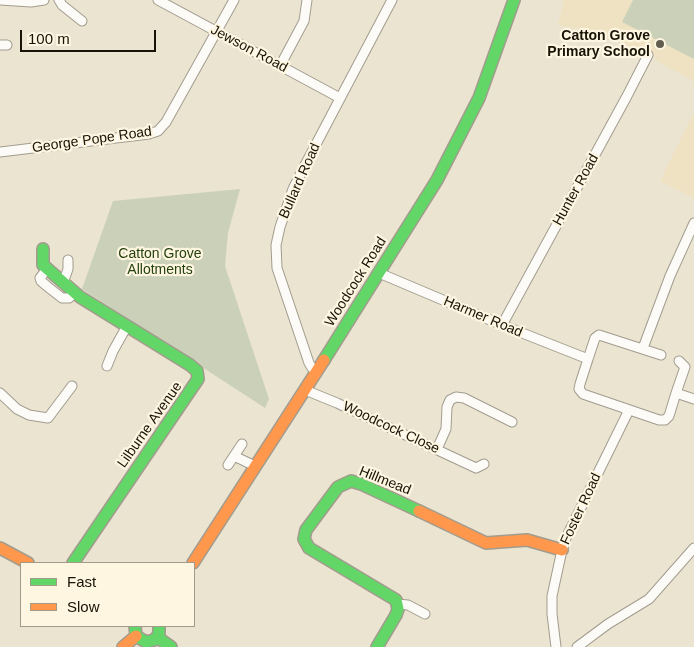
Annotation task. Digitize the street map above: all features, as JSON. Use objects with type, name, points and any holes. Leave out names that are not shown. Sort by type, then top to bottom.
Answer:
[{"type":"street","points":[[0,0],[30,2],[44,0]]},
{"type":"street","points":[[59,0],[62,5],[82,21]]},
{"type":"street","name":"Jewson Road","points":[[158,0],[340,98]]},
{"type":"street","points":[[217,32],[234,0]]},
{"type":"street","points":[[280,66],[304,21],[307,0]]},
{"type":"street","name":"Bullard Road","points":[[317,370],[312,368],[309,363],[277,268],[276,245],[280,226],[293,189],[392,0]]},
{"type":"street","name":"Woodcock Road","points":[[194,562],[254,466],[305,390],[437,180],[479,98],[514,0]]},
{"type":"street","name":"George Pope Road","points":[[0,152],[149,134],[158,131],[166,122],[217,32]]},
{"type":"street","name":"Hunter Road","points":[[502,325],[648,55]]},
{"type":"street","points":[[643,348],[670,276],[694,223]]},
{"type":"street","points":[[43,249],[43,265],[47,269],[40,278],[48,288],[62,298],[70,298],[75,292]]},
{"type":"street","points":[[64,283],[68,269],[68,260]]},
{"type":"street","name":"Lilburne Avenue","points":[[47,269],[75,292],[190,365],[197,371],[198,378],[196,384],[74,562]]},
{"type":"street","name":"Harmer Road","points":[[379,273],[588,359]]},
{"type":"street","points":[[106,366],[127,326]]},
{"type":"street","points":[[661,355],[599,335],[595,338],[579,389],[583,394],[659,420],[665,420],[669,416],[685,367],[679,362]]},
{"type":"street","points":[[0,393],[17,409],[29,415],[48,418],[72,386]]},
{"type":"street","name":"Woodcock Close","points":[[305,390],[479,470]]},
{"type":"street","points":[[676,393],[694,399]]},
{"type":"street","points":[[436,449],[446,429],[447,407],[450,400],[456,397],[464,398],[512,422]]},
{"type":"street","name":"Foster Road","points":[[556,647],[552,596],[562,550],[566,538],[628,412],[624,408]]},
{"type":"street","points":[[228,465],[242,444]]},
{"type":"street","points":[[234,456],[254,466]]},
{"type":"street","name":"Hillmead","points":[[424,614],[408,605],[397,604],[392,596],[308,548],[304,539],[306,530],[338,488],[344,483],[351,481],[361,484],[486,543],[526,540],[562,550]]},
{"type":"street","points":[[0,548],[26,562]]},
{"type":"street","points":[[577,647],[608,624],[649,599],[694,548]]},
{"type":"street","points":[[377,647],[396,615],[397,604]]},
{"type":"street","points":[[123,647],[136,631],[146,642],[154,640],[158,631],[171,647]]},
{"type":"shaded area","name":"Catton Grove Primary School","points":[[564,0],[694,0],[694,81],[655,60],[656,57],[641,50],[582,30],[558,25]]},
{"type":"shaded area","points":[[694,112],[694,198],[660,181]]},
{"type":"green space","points":[[633,0],[694,0],[694,59],[622,22]]},
{"type":"green space","name":"Catton Grove Allotments","points":[[240,189],[228,233],[225,266],[269,399],[265,408],[82,289],[113,201]]},
{"type":"traffic: fast","points":[[324,360],[437,180],[479,98],[514,0]]},
{"type":"traffic: fast","points":[[43,249],[43,265],[80,297],[190,365],[197,371],[198,379],[74,562]]},
{"type":"traffic: fast","points":[[377,647],[396,615],[398,609],[396,600],[309,548],[304,539],[306,530],[338,487],[351,481],[419,511]]},
{"type":"traffic: fast","points":[[135,627],[136,636],[146,642],[157,637],[159,627]]},
{"type":"traffic: fast","points":[[157,637],[171,647]]},
{"type":"traffic: slow","points":[[194,562],[324,360]]},
{"type":"traffic: slow","points":[[419,511],[486,543],[527,540],[562,550]]},
{"type":"traffic: slow","points":[[0,548],[26,562]]},
{"type":"traffic: slow","points":[[123,647],[136,636]]},
{"type":"place","name":"Catton Grove Primary School","points":[[660,44]]}]
